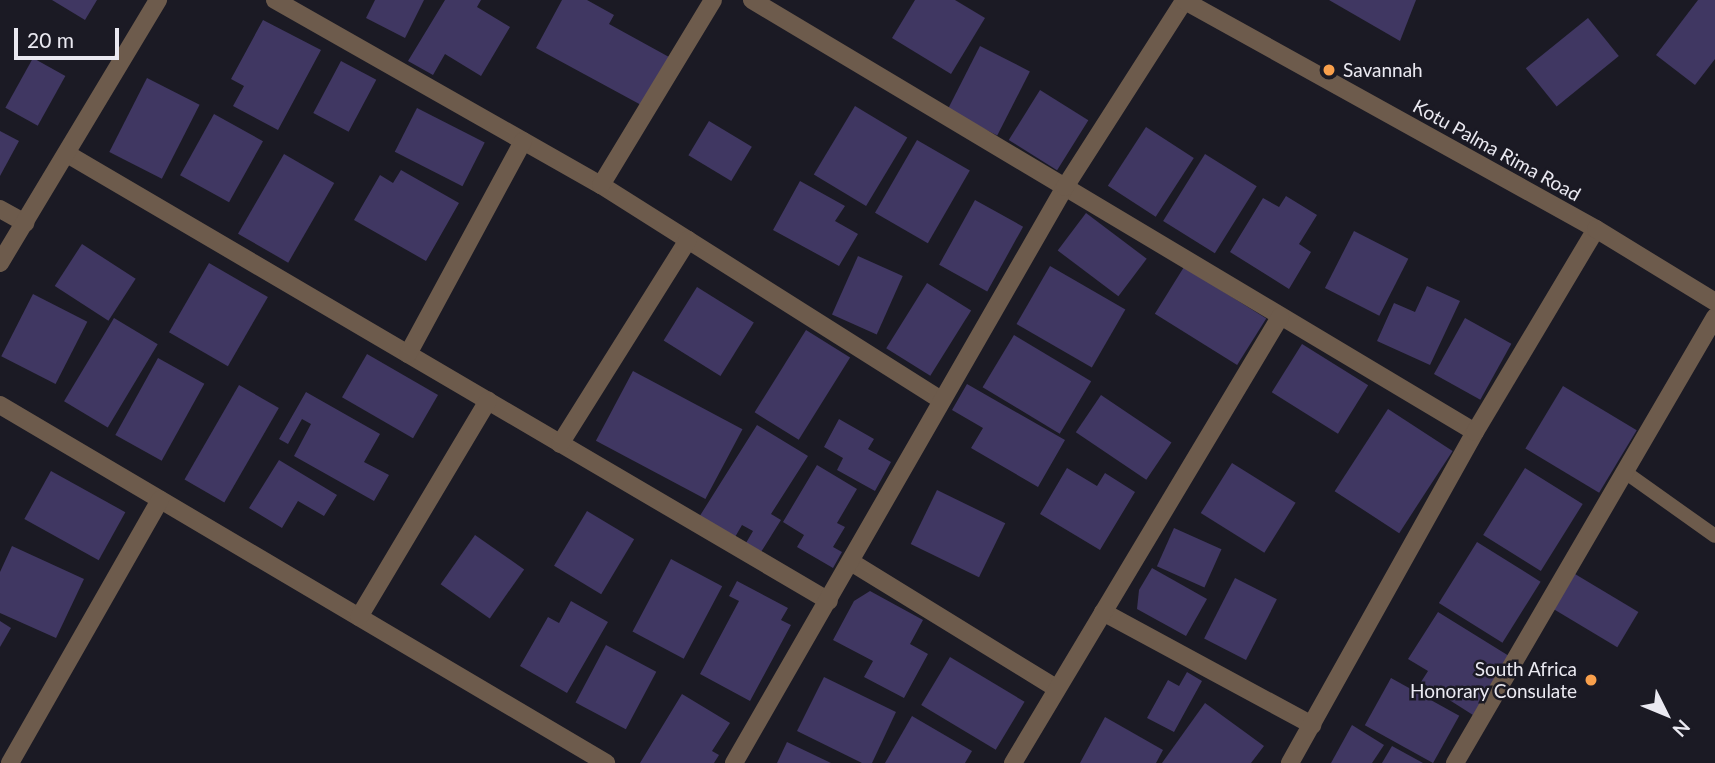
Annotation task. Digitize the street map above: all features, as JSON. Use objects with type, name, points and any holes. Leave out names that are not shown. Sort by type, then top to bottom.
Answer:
[{"type":"street","points":[[0,263],[69,155],[158,0]]},
{"type":"street","points":[[275,0],[601,185],[942,400]]},
{"type":"street","points":[[601,185],[712,0]]},
{"type":"street","points":[[752,0],[1475,432]]},
{"type":"street","points":[[734,763],[1065,187],[1183,0]]},
{"type":"street","name":"Kotu Palma Rima Road","points":[[1183,0],[1596,229],[1715,302]]},
{"type":"street","points":[[408,354],[523,141]]},
{"type":"street","points":[[69,155],[829,601]]},
{"type":"street","points":[[0,209],[25,223]]},
{"type":"street","points":[[1290,763],[1475,432],[1596,229]]},
{"type":"street","points":[[560,444],[688,240]]},
{"type":"street","points":[[1013,763],[1280,317]]},
{"type":"street","points":[[1455,763],[1715,317]]},
{"type":"street","points":[[359,617],[488,401]]},
{"type":"street","points":[[0,405],[606,763]]},
{"type":"street","points":[[10,763],[160,500]]},
{"type":"street","points":[[851,562],[1056,688]]},
{"type":"street","points":[[1103,612],[1312,725]]},
{"type":"lane","points":[[1625,472],[1715,536]]},
{"type":"building","points":[[52,0],[97,0],[85,20]]},
{"type":"building","points":[[375,0],[424,0],[405,38],[366,18]]},
{"type":"building","points":[[445,0],[481,0],[477,7],[510,27],[481,76],[445,54],[433,75],[408,61]]},
{"type":"building","points":[[562,0],[587,0],[614,15],[609,24],[669,57],[643,106],[536,48]]},
{"type":"building","points":[[915,0],[955,0],[985,18],[951,74],[892,38]]},
{"type":"building","points":[[1329,0],[1416,0],[1400,41]]},
{"type":"building","points":[[1698,0],[1715,0],[1715,59],[1695,85],[1656,55]]},
{"type":"building","points":[[1588,18],[1619,56],[1557,106],[1526,68]]},
{"type":"building","points":[[263,20],[321,50],[278,130],[233,106],[244,86],[231,79]]},
{"type":"building","points":[[980,46],[1030,71],[997,136],[947,110]]},
{"type":"building","points":[[33,58],[65,76],[38,126],[5,108]]},
{"type":"building","points":[[341,61],[376,80],[349,132],[313,113]]},
{"type":"building","points":[[147,78],[200,105],[162,179],[109,152]]},
{"type":"building","points":[[1040,90],[1088,120],[1057,170],[1009,140]]},
{"type":"building","points":[[855,106],[907,137],[866,206],[814,175]]},
{"type":"building","points":[[417,108],[485,143],[462,186],[395,152]]},
{"type":"building","points":[[214,114],[263,141],[229,202],[180,175]]},
{"type":"building","points":[[709,121],[752,147],[731,181],[688,155]]},
{"type":"building","points":[[1146,127],[1194,158],[1156,217],[1108,186]]},
{"type":"building","points":[[0,131],[19,141],[0,176]]},
{"type":"building","points":[[917,140],[970,170],[928,243],[875,213]]},
{"type":"building","points":[[284,154],[334,183],[288,263],[238,234]]},
{"type":"building","points":[[1205,154],[1257,186],[1215,253],[1163,221]]},
{"type":"building","points":[[401,170],[459,203],[426,261],[354,220],[380,175],[393,183]]},
{"type":"building","points":[[800,181],[845,206],[835,221],[858,234],[839,266],[773,230]]},
{"type":"building","points":[[1286,196],[1317,215],[1299,244],[1311,252],[1289,289],[1230,252],[1263,198],[1279,207]]},
{"type":"building","points":[[975,200],[1023,227],[987,291],[939,265]]},
{"type":"building","points":[[1086,213],[1147,259],[1118,296],[1058,251]]},
{"type":"building","points":[[1354,231],[1408,259],[1379,316],[1325,288]]},
{"type":"building","points":[[82,244],[136,279],[108,321],[55,286]]},
{"type":"building","points":[[858,256],[903,276],[877,334],[832,314]]},
{"type":"building","points":[[209,263],[268,297],[228,366],[169,332]]},
{"type":"building","points":[[1050,266],[1125,310],[1092,368],[1016,324]]},
{"type":"building","points":[[1184,267],[1266,318],[1237,365],[1155,314]]},
{"type":"building","points":[[927,283],[971,311],[930,376],[886,348]]},
{"type":"building","points":[[1427,286],[1460,301],[1430,365],[1377,341],[1394,303],[1415,312]]},
{"type":"building","points":[[697,287],[754,323],[720,376],[664,340]]},
{"type":"building","points":[[33,294],[87,322],[56,384],[1,356]]},
{"type":"building","points":[[114,318],[158,344],[108,427],[64,401]]},
{"type":"building","points":[[1465,318],[1511,344],[1480,400],[1434,374]]},
{"type":"building","points":[[806,330],[850,358],[799,440],[755,412]]},
{"type":"building","points":[[1014,335],[1091,381],[1060,434],[983,387]]},
{"type":"building","points":[[1302,344],[1368,385],[1338,434],[1272,392]]},
{"type":"building","points":[[367,354],[438,395],[413,438],[342,397]]},
{"type":"building","points":[[158,358],[204,384],[162,461],[115,435]]},
{"type":"building","points":[[633,371],[742,429],[705,499],[596,441]]},
{"type":"building","points":[[967,384],[1065,440],[1038,487],[971,448],[983,428],[952,410]]},
{"type":"building","points":[[239,385],[279,408],[224,502],[184,479]]},
{"type":"building","points":[[1563,386],[1637,430],[1599,493],[1525,449]]},
{"type":"building","points":[[306,392],[380,434],[364,462],[389,475],[374,501],[294,456],[311,424],[302,419],[288,444],[279,439]]},
{"type":"building","points":[[1101,395],[1171,443],[1146,480],[1076,432]]},
{"type":"building","points":[[1388,409],[1453,451],[1399,533],[1335,491]]},
{"type":"building","points":[[839,419],[874,439],[868,449],[891,462],[875,491],[837,470],[843,458],[824,447]]},
{"type":"building","points":[[757,425],[808,456],[771,514],[781,520],[761,552],[746,543],[753,531],[742,525],[731,544],[696,522]]},
{"type":"building","points":[[279,460],[337,495],[324,516],[298,501],[282,528],[249,508]]},
{"type":"building","points":[[1232,463],[1296,503],[1264,553],[1201,513]]},
{"type":"building","points":[[817,465],[857,489],[837,523],[845,527],[833,547],[842,552],[833,568],[797,547],[804,535],[783,522]]},
{"type":"building","points":[[1067,468],[1097,486],[1105,473],[1135,492],[1100,550],[1040,514]]},
{"type":"building","points":[[1525,468],[1583,504],[1541,571],[1483,535]]},
{"type":"building","points":[[51,471],[125,512],[99,560],[24,519]]},
{"type":"building","points":[[937,490],[1005,523],[979,577],[911,544]]},
{"type":"building","points":[[587,511],[634,539],[601,594],[554,566]]},
{"type":"building","points":[[1174,528],[1222,549],[1204,588],[1157,566]]},
{"type":"building","points":[[475,535],[524,569],[490,619],[441,584]]},
{"type":"building","points":[[1477,542],[1541,582],[1502,643],[1439,603]]},
{"type":"building","points":[[12,546],[84,579],[56,638],[0,613],[0,572]]},
{"type":"building","points":[[671,559],[722,586],[684,659],[633,631]]},
{"type":"building","points":[[1152,568],[1207,599],[1186,636],[1137,609],[1139,590]]},
{"type":"building","points":[[1575,574],[1638,612],[1617,647],[1554,609]]},
{"type":"building","points":[[1235,578],[1277,599],[1246,660],[1204,639]]},
{"type":"building","points":[[737,581],[788,608],[781,620],[791,625],[750,701],[700,674],[739,601],[729,596]]},
{"type":"building","points":[[870,591],[923,620],[910,644],[928,654],[904,698],[864,677],[873,661],[833,640],[854,601]]},
{"type":"building","points":[[571,601],[608,622],[567,693],[520,666],[548,617],[559,623]]},
{"type":"building","points":[[1438,612],[1509,656],[1473,715],[1421,682],[1428,671],[1408,659]]},
{"type":"building","points":[[0,621],[11,628],[0,647]]},
{"type":"building","points":[[606,645],[656,672],[626,729],[575,702]]},
{"type":"building","points":[[950,657],[1025,702],[996,750],[921,705]]},
{"type":"building","points":[[1187,672],[1202,681],[1174,732],[1147,718],[1168,680],[1179,686]]},
{"type":"building","points":[[824,677],[896,712],[872,763],[862,763],[797,731]]},
{"type":"building","points":[[1391,678],[1459,716],[1433,763],[1365,725]]},
{"type":"building","points":[[682,694],[730,723],[712,751],[719,755],[714,763],[640,763]]},
{"type":"building","points":[[1205,703],[1264,746],[1251,763],[1162,763]]},
{"type":"building","points":[[912,716],[972,751],[965,763],[885,763]]},
{"type":"building","points":[[1105,717],[1163,750],[1156,763],[1080,763]]},
{"type":"building","points":[[1352,725],[1384,745],[1372,763],[1331,763]]},
{"type":"building","points":[[787,742],[831,763],[777,763]]},
{"type":"building","points":[[1392,746],[1423,763],[1382,763]]},
{"type":"place","name":"Savannah","points":[[1329,70]]},
{"type":"place","name":"South Africa Honorary Consulate","points":[[1591,680]]}]
